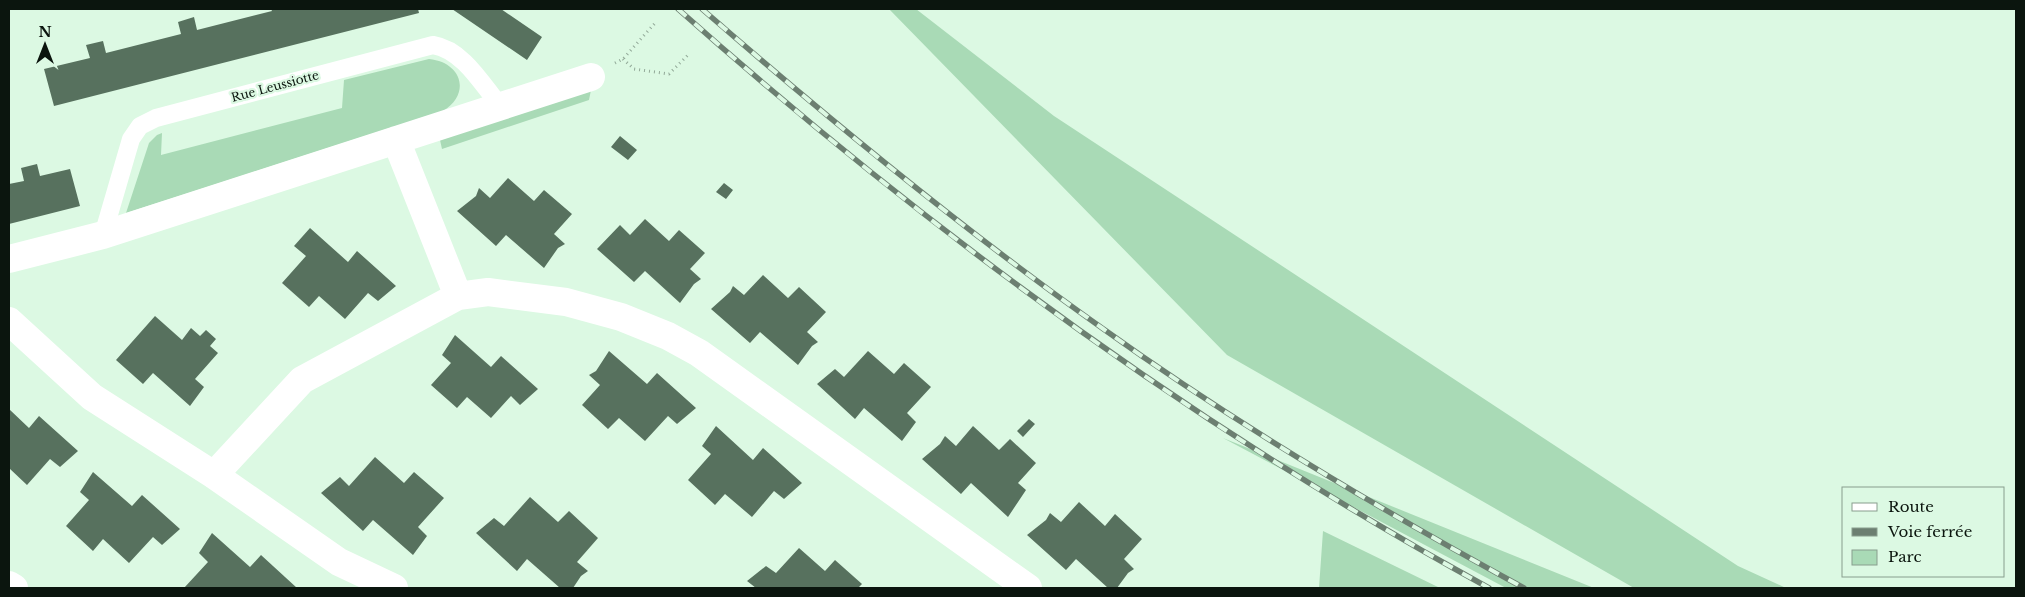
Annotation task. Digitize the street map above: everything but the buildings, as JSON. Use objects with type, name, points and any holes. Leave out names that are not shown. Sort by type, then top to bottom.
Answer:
[{"type":"street","points":[[9,258],[103,235],[591,77]]},
{"type":"street","points":[[396,140],[458,296]]},
{"type":"street","points":[[214,475],[302,380],[458,296],[488,292],[566,302],[621,317],[668,336],[699,353],[1028,588]]},
{"type":"street","points":[[9,321],[92,397],[214,475],[339,562],[394,588]]},
{"type":"street","points":[[9,585],[14,588]]},
{"type":"lane","name":"Rue Leussiotte","points":[[103,235],[131,139],[140,126],[156,118],[433,45],[447,48],[463,62],[500,106]]},
{"type":"path","points":[[628,53],[656,22]]},
{"type":"path","points":[[623,59],[634,69],[669,74],[688,55]]},
{"type":"green space","points":[[889,9],[916,9],[1054,116],[1738,566],[1786,588],[1634,588],[1227,355]]},
{"type":"green space","points":[[429,59],[440,61],[449,66],[459,79],[458,96],[443,111],[126,213],[149,143],[157,135],[162,133],[161,155],[342,108],[344,80]]},
{"type":"green space","points":[[591,90],[589,100],[442,149],[440,140]]},
{"type":"green space","points":[[1223,438],[1594,588],[1506,588]]},
{"type":"green space","points":[[1323,531],[1440,588],[1319,588]]},
{"type":"railway","points":[[678,9],[869,170],[967,247],[1067,321],[1169,393],[1273,461],[1380,526],[1489,588]]},
{"type":"railway","points":[[702,9],[799,92],[948,213],[1102,328],[1256,432],[1416,528],[1524,588]]}]
